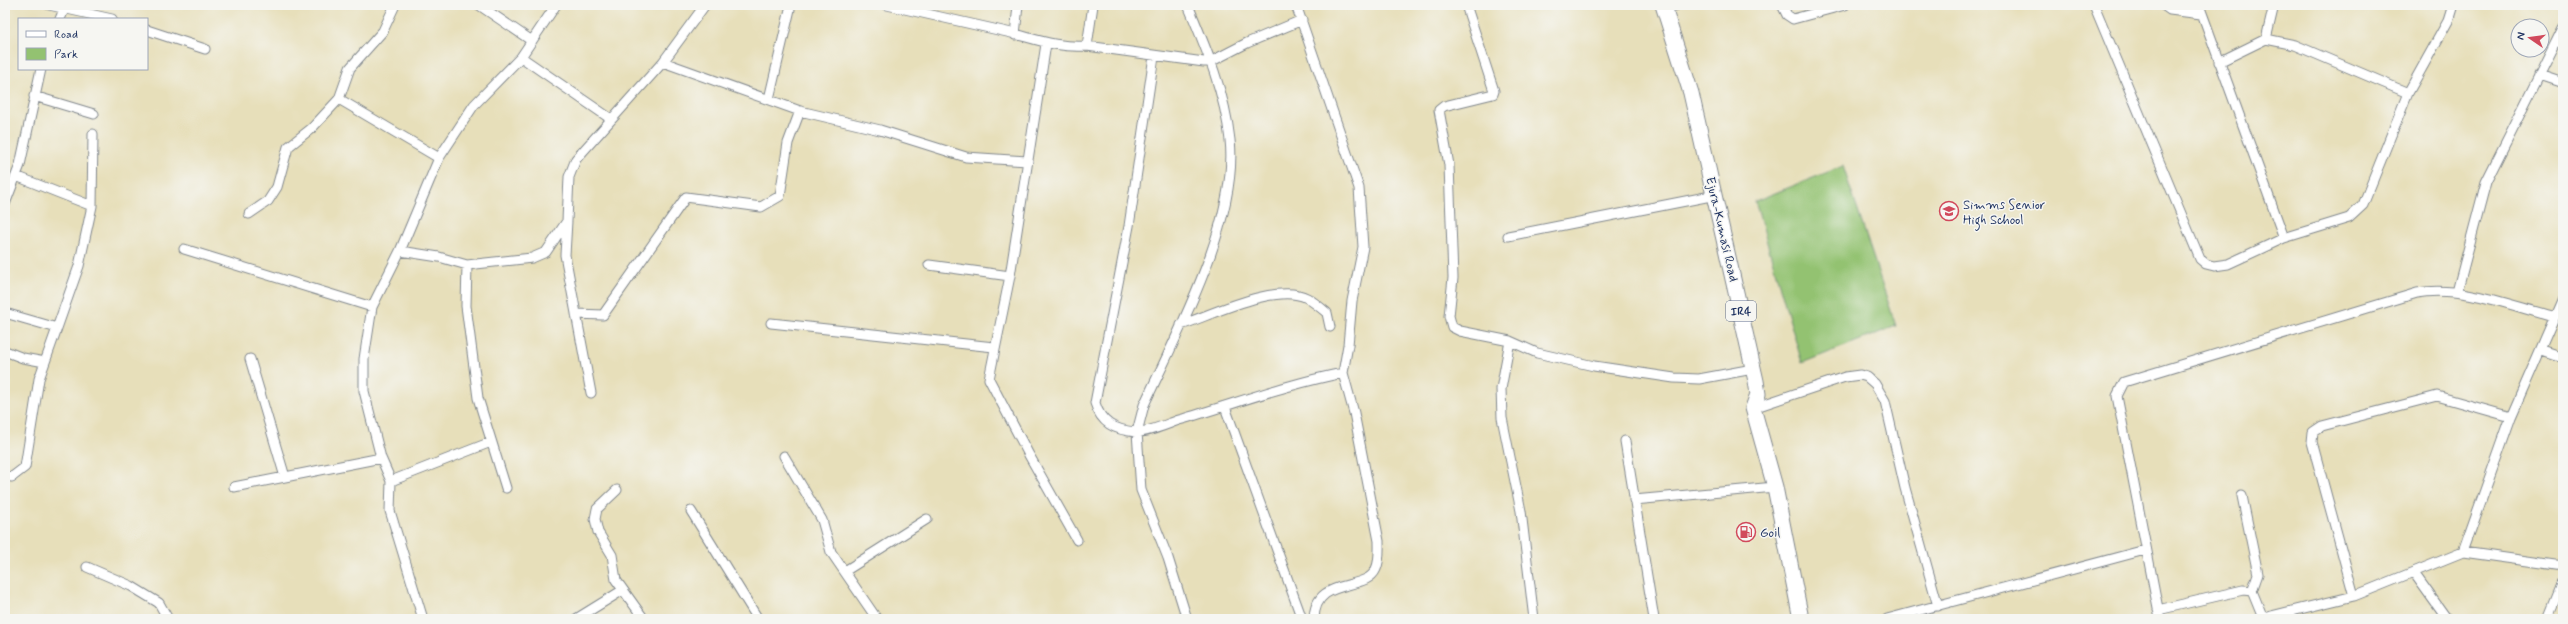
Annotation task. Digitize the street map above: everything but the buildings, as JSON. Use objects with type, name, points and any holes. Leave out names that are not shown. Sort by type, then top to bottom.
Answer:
[{"type":"main road","name":"Ejura-Kumasi Road","points":[[1668,6],[1716,195],[1758,394],[1753,408],[1775,487],[1801,619]]},
{"type":"street","points":[[49,5],[65,6],[108,18]]},
{"type":"street","points":[[249,214],[268,201],[277,187],[288,147],[312,128],[339,99],[350,68],[382,31],[395,5]]},
{"type":"street","points":[[479,5],[532,41]]},
{"type":"street","points":[[423,619],[390,511],[391,481],[380,458],[364,391],[364,359],[372,307],[400,251],[439,158],[474,105],[521,57],[556,5]]},
{"type":"street","points":[[591,393],[565,255],[569,177],[576,159],[663,62],[705,5]]},
{"type":"street","points":[[769,99],[791,5]]},
{"type":"street","points":[[887,5],[1015,34],[1046,44],[1068,47],[1087,46],[1154,56],[1212,61],[1247,43],[1302,20]]},
{"type":"street","points":[[1015,34],[1018,5]]},
{"type":"street","points":[[1087,46],[1093,5]]},
{"type":"street","points":[[1186,619],[1168,558],[1141,490],[1137,432],[1144,405],[1181,325],[1215,241],[1224,210],[1231,162],[1230,140],[1212,61],[1188,5]]},
{"type":"street","points":[[1296,5],[1359,188],[1363,247],[1352,301],[1348,345],[1343,373],[1354,413],[1379,541],[1376,568],[1372,576],[1325,593],[1318,604],[1314,619]]},
{"type":"street","points":[[1466,5],[1494,91],[1493,94],[1444,106],[1439,110],[1449,165],[1453,278],[1449,316],[1452,327],[1460,331],[1510,341],[1538,353],[1594,366],[1674,378],[1699,379],[1753,369]]},
{"type":"street","points":[[1782,5],[1786,15],[1793,19],[1845,5]]},
{"type":"street","points":[[2094,5],[2200,258],[2206,264],[2214,266],[2228,264],[2284,238],[2349,218],[2358,212],[2363,205],[2408,93],[2448,21],[2453,5]]},
{"type":"street","points":[[2162,5],[2170,10],[2200,10],[2284,238]]},
{"type":"street","points":[[2266,39],[2274,5]]},
{"type":"street","points":[[60,18],[65,6]]},
{"type":"street","points":[[2458,292],[2486,182],[2538,75],[2563,28]]},
{"type":"street","points":[[148,30],[205,49]]},
{"type":"street","points":[[2219,62],[2266,39],[2295,45],[2408,93]]},
{"type":"street","points":[[1046,44],[1010,276],[994,348],[989,379],[1029,456],[1077,540]]},
{"type":"street","points":[[1154,56],[1129,226],[1095,403],[1099,416],[1106,423],[1137,432],[1225,407],[1287,386],[1343,373]]},
{"type":"street","points":[[521,57],[611,119]]},
{"type":"street","points":[[663,62],[800,110],[880,130],[966,157],[1028,161]]},
{"type":"street","points":[[5,204],[16,176],[41,70]]},
{"type":"street","points":[[2538,75],[2563,83]]},
{"type":"street","points":[[34,96],[94,114]]},
{"type":"street","points":[[339,99],[439,158]]},
{"type":"street","points":[[576,314],[603,315],[686,197],[761,207],[780,196],[788,143],[800,110]]},
{"type":"street","points":[[5,476],[12,477],[25,467],[31,440],[34,402],[45,362],[79,266],[92,206],[93,134]]},
{"type":"street","points":[[16,176],[92,206]]},
{"type":"street","points":[[1508,236],[1716,195]]},
{"type":"street","points":[[400,251],[439,257],[467,265],[532,258],[546,252],[567,220]]},
{"type":"street","points":[[184,248],[372,307]]},
{"type":"street","points":[[467,265],[466,306],[478,398],[506,488]]},
{"type":"street","points":[[929,265],[1010,276]]},
{"type":"street","points":[[2160,619],[2145,550],[2117,396],[2124,382],[2416,293],[2436,289],[2458,292],[2556,317]]},
{"type":"street","points":[[1181,325],[1260,296],[1285,295],[1306,297],[1327,313],[1330,327]]},
{"type":"street","points":[[2463,552],[2511,417],[2542,351],[2563,298]]},
{"type":"street","points":[[5,313],[57,328]]},
{"type":"street","points":[[771,323],[994,348]]},
{"type":"street","points":[[1510,341],[1501,389],[1502,418],[1521,511],[1534,619]]},
{"type":"street","points":[[5,351],[23,358],[45,362]]},
{"type":"street","points":[[2542,351],[2563,358]]},
{"type":"street","points":[[250,359],[285,477]]},
{"type":"street","points":[[1753,408],[1845,377],[1860,375],[1875,384],[1885,401],[1905,488],[1938,606]]},
{"type":"street","points":[[2354,596],[2312,442],[2313,432],[2322,426],[2437,396],[2511,417]]},
{"type":"street","points":[[1225,407],[1302,619]]},
{"type":"street","points":[[1625,441],[1654,619]]},
{"type":"street","points":[[391,481],[491,442]]},
{"type":"street","points":[[784,456],[822,520],[831,552],[878,619]]},
{"type":"street","points":[[234,487],[380,458]]},
{"type":"street","points":[[1634,500],[1775,487]]},
{"type":"street","points":[[617,490],[597,509],[595,519],[598,532],[612,555],[616,580],[644,619]]},
{"type":"street","points":[[2242,496],[2258,574],[2252,591],[2263,619],[2354,596],[2463,552],[2563,566]]},
{"type":"street","points":[[691,511],[758,619]]},
{"type":"street","points":[[845,571],[927,519]]},
{"type":"street","points":[[1887,619],[2145,550]]},
{"type":"street","points":[[87,567],[131,586],[154,600],[159,604],[168,619]]},
{"type":"street","points":[[2414,573],[2447,619]]},
{"type":"street","points":[[2548,619],[2563,582]]},
{"type":"street","points":[[576,619],[623,590]]},
{"type":"street","points":[[2158,610],[2224,593],[2252,591]]},
{"type":"green space","points":[[1843,166],[1896,326],[1802,363],[1755,201]]},
{"type":"place","name":"Simms Senior High School","points":[[1949,211]]},
{"type":"place","name":"Goil","points":[[1746,532]]}]
